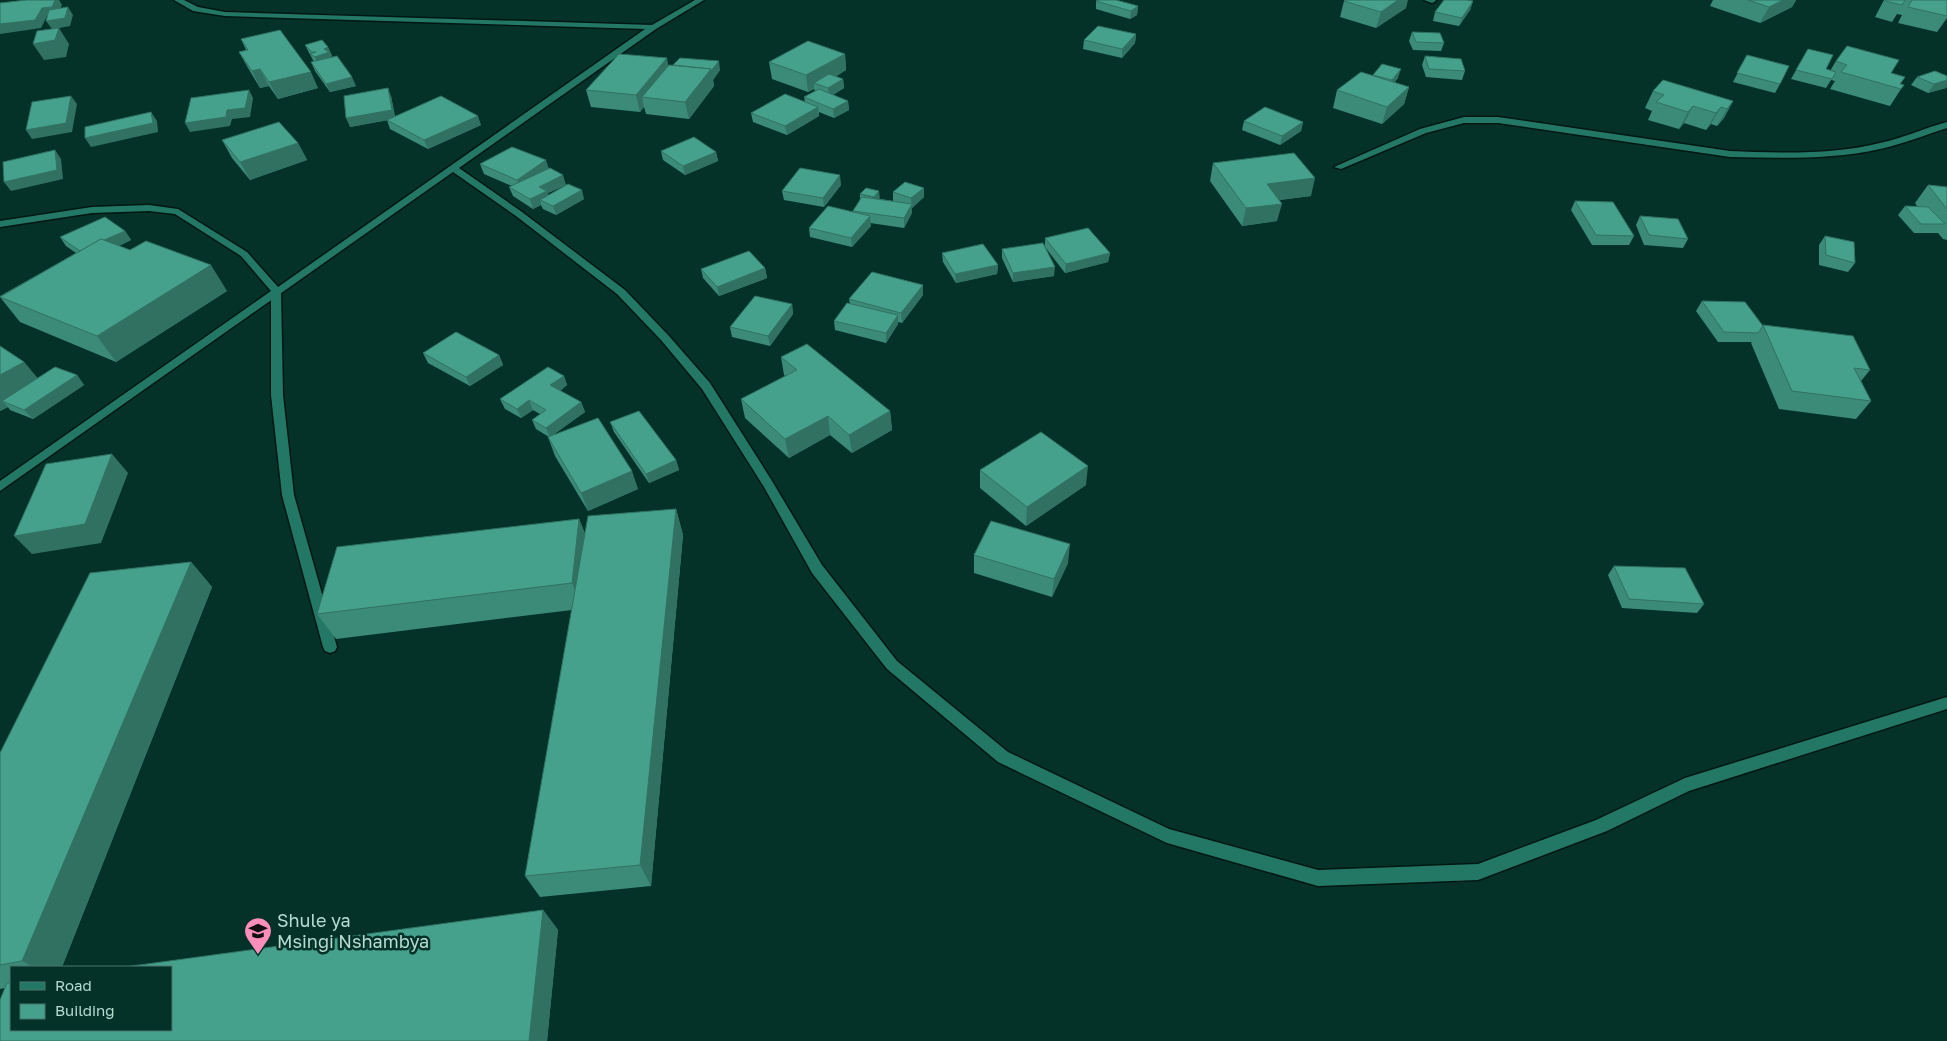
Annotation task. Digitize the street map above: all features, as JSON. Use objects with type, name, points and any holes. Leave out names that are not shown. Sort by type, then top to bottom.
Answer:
[{"type":"street","points":[[178,0],[196,9],[225,14],[654,27]]},
{"type":"street","points":[[0,487],[276,291],[454,169],[654,27],[700,0]]},
{"type":"street","points":[[1338,167],[1423,131],[1464,120],[1498,120],[1730,154],[1768,156],[1804,155],[1880,146],[1947,125]]},
{"type":"street","points":[[454,169],[519,214],[621,292],[665,338],[706,386],[768,484],[817,569],[892,665],[1003,757],[1167,836],[1318,878],[1478,872],[1600,826],[1685,784],[1947,703]]},
{"type":"street","points":[[0,224],[92,210],[149,208],[178,212],[244,254],[276,291],[277,395],[288,495],[330,647]]},
{"type":"building","points":[[27,0],[55,0],[52,7],[42,8],[35,20],[0,24],[0,3]]},
{"type":"building","points":[[1116,0],[1138,6],[1131,11],[1096,1]]},
{"type":"building","points":[[1345,0],[1398,0],[1381,12]]},
{"type":"building","points":[[1444,0],[1473,1],[1462,18],[1435,12]]},
{"type":"building","points":[[1748,0],[1783,0],[1769,7]]},
{"type":"building","points":[[1885,0],[1905,0],[1902,5]]},
{"type":"building","points":[[1912,0],[1947,0],[1947,16],[1908,7]]},
{"type":"building","points":[[68,7],[65,18],[46,21],[49,10]]},
{"type":"building","points":[[1098,26],[1136,34],[1122,49],[1084,40]]},
{"type":"building","points":[[59,28],[55,40],[33,44],[37,31]]},
{"type":"building","points":[[280,30],[311,72],[269,82],[260,69],[252,71],[239,52],[248,50],[241,39]]},
{"type":"building","points":[[1412,32],[1440,33],[1444,43],[1416,42]]},
{"type":"building","points":[[322,40],[328,47],[324,49],[329,52],[315,57],[310,54],[316,52],[312,52],[305,45]]},
{"type":"building","points":[[808,41],[845,54],[806,75],[769,62]]},
{"type":"building","points":[[1847,46],[1899,60],[1891,73],[1905,77],[1900,84],[1904,85],[1901,89],[1841,72],[1847,65],[1836,61]]},
{"type":"building","points":[[1808,49],[1833,55],[1826,69],[1836,72],[1832,79],[1796,70]]},
{"type":"building","points":[[619,54],[667,58],[636,95],[586,90]]},
{"type":"building","points":[[1747,55],[1789,66],[1780,84],[1737,73]]},
{"type":"building","points":[[337,56],[352,77],[326,84],[311,62]]},
{"type":"building","points":[[1425,56],[1461,59],[1465,71],[1429,69]]},
{"type":"building","points":[[680,58],[719,61],[711,71],[711,69],[673,65]]},
{"type":"building","points":[[1382,64],[1401,69],[1392,80],[1373,75]]},
{"type":"building","points":[[669,65],[711,69],[685,102],[642,97]]},
{"type":"building","points":[[1935,71],[1947,76],[1947,80],[1934,84],[1917,77]]},
{"type":"building","points":[[1361,72],[1409,87],[1387,107],[1337,90]]},
{"type":"building","points":[[829,74],[843,79],[828,88],[814,83]]},
{"type":"building","points":[[1663,80],[1733,101],[1727,109],[1721,107],[1716,113],[1693,106],[1688,112],[1656,102],[1664,95],[1653,91]]},
{"type":"building","points":[[388,88],[392,110],[346,118],[344,96]]},
{"type":"building","points":[[819,89],[848,101],[833,109],[804,97]]},
{"type":"building","points":[[249,90],[245,108],[227,110],[226,117],[185,123],[191,98]]},
{"type":"building","points":[[785,94],[818,107],[785,126],[751,113]]},
{"type":"building","points":[[71,96],[66,123],[26,130],[32,102]]},
{"type":"building","points":[[441,96],[478,116],[424,140],[387,120]]},
{"type":"building","points":[[1265,107],[1303,122],[1282,136],[1244,121]]},
{"type":"building","points":[[151,112],[153,123],[85,138],[85,127]]},
{"type":"building","points":[[279,122],[298,143],[240,162],[222,140]]},
{"type":"building","points":[[694,137],[716,152],[683,166],[661,151]]},
{"type":"building","points":[[512,147],[546,160],[517,180],[480,164]]},
{"type":"building","points":[[55,150],[57,170],[4,182],[3,162]]},
{"type":"building","points":[[1294,153],[1315,178],[1267,184],[1282,204],[1246,208],[1213,163]]},
{"type":"building","points":[[550,168],[563,175],[539,187],[547,191],[530,199],[509,187]]},
{"type":"building","points":[[800,168],[840,175],[823,198],[782,191]]},
{"type":"building","points":[[905,182],[924,188],[911,198],[893,192]]},
{"type":"building","points":[[568,184],[582,190],[553,206],[540,200]]},
{"type":"building","points":[[1928,185],[1947,187],[1947,209]]},
{"type":"building","points":[[866,188],[879,191],[874,197],[860,194]]},
{"type":"building","points":[[862,197],[912,204],[904,218],[853,211]]},
{"type":"building","points":[[1575,201],[1613,202],[1634,236],[1596,235]]},
{"type":"building","points":[[828,206],[870,216],[851,238],[809,228]]},
{"type":"building","points":[[1905,206],[1928,207],[1945,224],[1921,224]]},
{"type":"building","points":[[1640,216],[1678,219],[1688,239],[1649,235]]},
{"type":"building","points":[[105,217],[125,231],[104,240],[101,239],[80,251],[60,237]]},
{"type":"building","points":[[1088,228],[1110,253],[1066,264],[1045,238]]},
{"type":"building","points":[[1825,236],[1854,242],[1855,263],[1826,255]]},
{"type":"building","points":[[101,239],[130,250],[146,241],[211,265],[97,336],[0,297]]},
{"type":"building","points":[[1043,243],[1055,267],[1013,273],[1002,249]]},
{"type":"building","points":[[983,244],[998,265],[955,274],[942,253]]},
{"type":"building","points":[[749,251],[765,268],[717,287],[701,269]]},
{"type":"building","points":[[872,272],[923,285],[901,313],[849,299]]},
{"type":"building","points":[[755,296],[792,304],[768,336],[730,327]]},
{"type":"building","points":[[1702,301],[1745,302],[1763,326],[1758,333],[1724,332]]},
{"type":"building","points":[[847,303],[898,315],[886,333],[834,321]]},
{"type":"building","points":[[1763,325],[1853,336],[1870,370],[1854,368],[1871,401],[1792,391]]},
{"type":"building","points":[[456,332],[499,355],[466,377],[423,353]]},
{"type":"building","points":[[807,344],[890,411],[849,435],[828,416],[785,439],[741,399],[797,370],[781,357]]},
{"type":"building","points":[[0,346],[24,362],[0,375]]},
{"type":"building","points":[[55,367],[77,375],[24,410],[2,401]]},
{"type":"building","points":[[548,367],[564,376],[550,385],[581,402],[546,428],[532,420],[546,410],[529,400],[517,409],[500,399]]},
{"type":"building","points":[[639,411],[676,460],[646,474],[610,422]]},
{"type":"building","points":[[598,418],[632,471],[581,493],[548,437]]},
{"type":"building","points":[[1041,432],[1088,466],[1027,507],[980,470]]},
{"type":"building","points":[[112,454],[85,524],[14,536],[46,464]]},
{"type":"building","points":[[676,509],[640,865],[525,876],[588,516]]},
{"type":"building","points":[[579,519],[572,583],[317,614],[337,547]]},
{"type":"building","points":[[991,521],[1070,544],[1054,579],[974,555]]},
{"type":"building","points":[[191,562],[22,961],[0,965],[0,753],[90,573]]},
{"type":"building","points":[[1614,566],[1685,568],[1704,604],[1629,599]]},
{"type":"building","points":[[543,910],[529,1041],[0,1041],[0,1000],[7,983],[10,983],[10,1031],[172,1031],[172,966],[132,966]]},
{"type":"place","name":"Shule ya Msingi Nshambya","points":[[258,955]]}]
